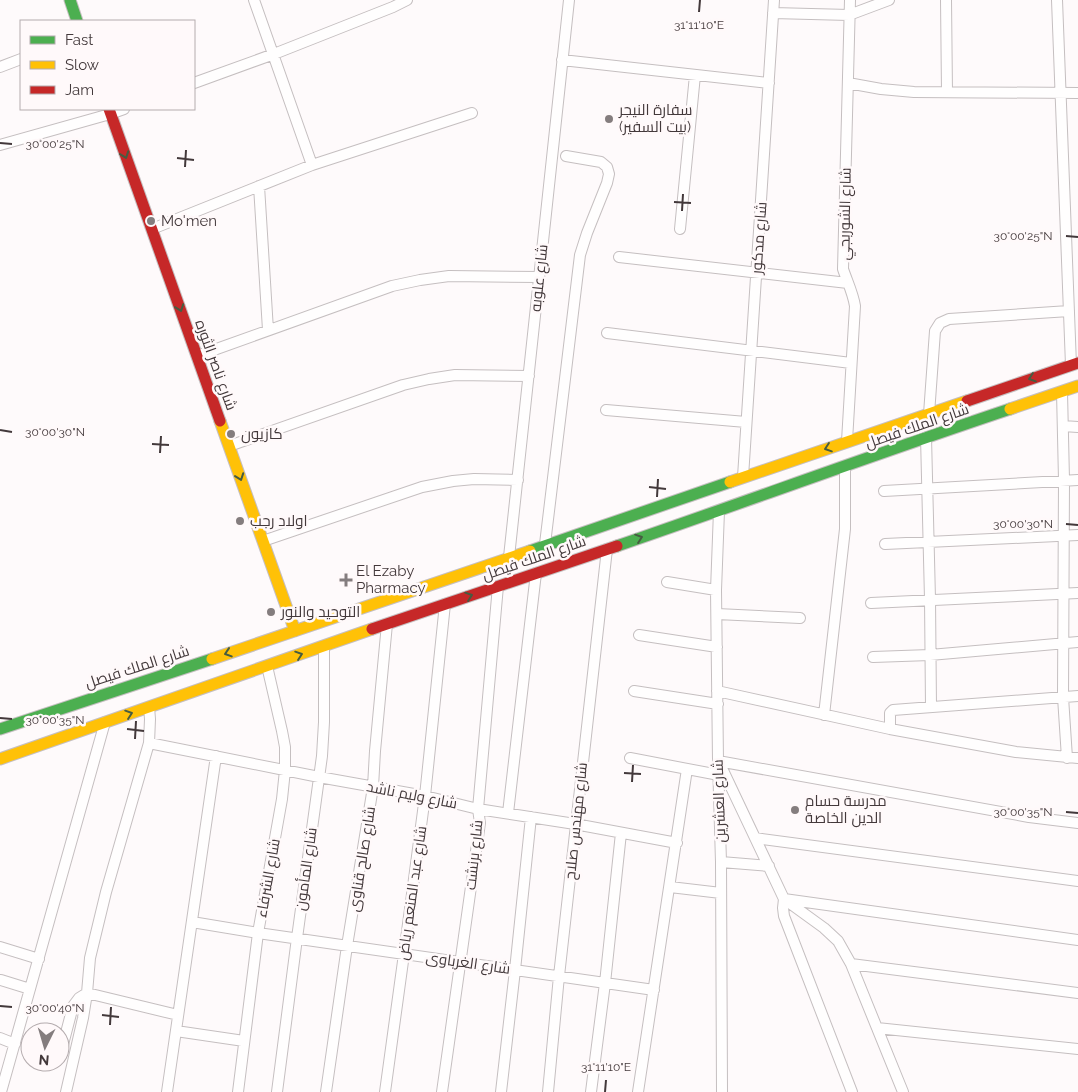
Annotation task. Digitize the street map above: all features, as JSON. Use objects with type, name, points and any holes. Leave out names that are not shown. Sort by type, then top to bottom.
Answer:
[{"type":"main road","points":[[70,0],[78,20]]},
{"type":"main road","name":"شارع ناصر الثوره","points":[[110,111],[295,631]]},
{"type":"main road","name":"شارع الملك فيصل","points":[[0,729],[295,631],[1074,364]]},
{"type":"main road","name":"شارع الملك فيصل","points":[[0,759],[719,511],[926,437],[1078,386]]},
{"type":"main road","points":[[68,705],[63,714],[64,722],[73,734]]},
{"type":"main road","points":[[24,720],[29,723],[35,734],[32,748]]},
{"type":"street","points":[[254,0],[312,165]]},
{"type":"street","points":[[195,83],[274,54],[407,0]]},
{"type":"street","name":"شارع علوبه","points":[[510,557],[568,0]]},
{"type":"street","name":"شارع مدكور","points":[[743,477],[774,0]]},
{"type":"street","name":"شارع الشوربجي","points":[[847,441],[855,306],[844,269],[850,0]]},
{"type":"street","points":[[774,13],[849,15],[889,0]]},
{"type":"street","points":[[946,0],[947,92]]},
{"type":"street","points":[[1057,0],[1068,311],[1074,364]]},
{"type":"street","points":[[0,67],[20,59]]},
{"type":"street","points":[[562,60],[769,83]]},
{"type":"street","points":[[680,229],[695,75]]},
{"type":"street","points":[[848,83],[905,92],[1078,93]]},
{"type":"street","points":[[0,145],[110,111]]},
{"type":"street","points":[[152,229],[312,165],[472,113]]},
{"type":"street","points":[[545,544],[580,255],[609,174],[607,167],[601,162],[566,156]]},
{"type":"street","points":[[259,186],[268,330]]},
{"type":"street","points":[[619,257],[848,283]]},
{"type":"street","points":[[197,356],[392,286],[449,276],[539,277]]},
{"type":"street","points":[[929,414],[935,331],[940,323],[949,319],[1068,311]]},
{"type":"street","points":[[607,333],[851,363]]},
{"type":"street","points":[[229,446],[403,385],[429,378],[455,375],[529,376]]},
{"type":"street","points":[[1062,392],[1064,480],[1063,697],[1067,758]]},
{"type":"street","points":[[606,410],[746,422]]},
{"type":"street","points":[[1063,426],[1078,427]]},
{"type":"street","points":[[926,437],[931,707]]},
{"type":"street","points":[[824,715],[845,529],[844,467]]},
{"type":"street","points":[[263,542],[422,487],[453,480],[518,480]]},
{"type":"street","points":[[884,491],[1078,480]]},
{"type":"street","name":"شارع العشرين","points":[[719,511],[716,614],[721,862],[722,1092]]},
{"type":"street","points":[[885,544],[1078,535]]},
{"type":"street","name":"شارع مهندس صلاح","points":[[548,1092],[575,824],[607,549]]},
{"type":"street","points":[[508,813],[536,573]]},
{"type":"street","points":[[667,582],[716,590]]},
{"type":"street","name":"شارع برنشت","points":[[442,1092],[480,824],[478,809],[498,586]]},
{"type":"street","points":[[871,603],[1064,592],[1078,593]]},
{"type":"street","name":"شارع عبد المنعم رياض","points":[[385,1092],[425,796],[445,604]]},
{"type":"street","points":[[716,614],[800,618]]},
{"type":"street","name":"شارع صالح قناوى","points":[[326,1092],[373,787],[387,624]]},
{"type":"street","points":[[639,635],[717,648]]},
{"type":"street","points":[[873,657],[930,655],[1078,642]]},
{"type":"street","name":"شارع المأمون","points":[[278,1092],[323,742],[324,646]]},
{"type":"street","name":"شارع الشرفاء","points":[[238,1092],[258,933],[282,798],[285,770],[285,747],[267,666]]},
{"type":"street","points":[[634,691],[718,704]]},
{"type":"street","points":[[717,692],[890,729],[1016,752],[1078,758]]},
{"type":"street","points":[[890,729],[890,713],[893,710],[1078,696]]},
{"type":"street","points":[[66,1092],[81,1030],[90,958],[106,892],[149,743],[149,707]]},
{"type":"street","points":[[1,1090],[105,722]]},
{"type":"street","name":"شارع وليم ناشد","points":[[149,743],[425,796],[478,809],[575,824],[677,843]]},
{"type":"street","points":[[167,1092],[216,756]]},
{"type":"street","points":[[630,758],[718,775]]},
{"type":"street","points":[[718,761],[1030,817],[1078,823]]},
{"type":"street","points":[[718,761],[784,899],[824,928],[838,941],[851,964],[902,1092]]},
{"type":"street","points":[[638,1092],[688,770]]},
{"type":"street","points":[[501,1092],[531,817]]},
{"type":"street","points":[[591,1092],[621,833]]},
{"type":"street","points":[[755,838],[1078,881]]},
{"type":"street","points":[[721,862],[769,866]]},
{"type":"street","points":[[670,887],[721,893]]},
{"type":"street","points":[[784,899],[1078,940]]},
{"type":"street","points":[[784,899],[784,916],[852,1092]]},
{"type":"street","name":"شارع الغرباوى","points":[[192,922],[654,990]]},
{"type":"street","points":[[0,947],[39,959]]},
{"type":"street","points":[[851,964],[1078,993]]},
{"type":"street","points":[[1,980],[30,989]]},
{"type":"street","points":[[69,1022],[73,1006],[79,998],[87,994],[178,1015]]},
{"type":"street","points":[[878,1028],[1078,1049]]},
{"type":"street","points":[[176,1031],[244,1040]]},
{"type":"street","points":[[0,1038],[15,1044]]},
{"type":"traffic: fast","points":[[70,0],[77,20]]},
{"type":"traffic: fast","points":[[617,546],[1010,409]]},
{"type":"traffic: fast","points":[[530,551],[730,482]]},
{"type":"traffic: fast","points":[[0,729],[212,659]]},
{"type":"traffic: slow","points":[[1010,409],[1078,386]]},
{"type":"traffic: slow","points":[[730,482],[967,401]]},
{"type":"traffic: slow","points":[[220,421],[295,631]]},
{"type":"traffic: slow","points":[[212,659],[530,551]]},
{"type":"traffic: slow","points":[[0,759],[372,629]]},
{"type":"traffic: jam","points":[[109,110],[220,421]]},
{"type":"traffic: jam","points":[[967,401],[1078,363]]},
{"type":"traffic: jam","points":[[372,629],[617,546]]},
{"type":"place","name":"سفارة النيجر (بيت السفير)","points":[[609,119]]},
{"type":"place","name":"Mo'men","points":[[151,221]]},
{"type":"place","name":"كازيون","points":[[231,434]]},
{"type":"place","name":"اولاد رجب","points":[[240,521]]},
{"type":"place","name":"El Ezaby Pharmacy","points":[[346,580]]},
{"type":"place","name":"التوحيد والنور","points":[[271,612]]},
{"type":"place","name":"مدرسة حسام الدين الخاصة","points":[[795,810]]}]
